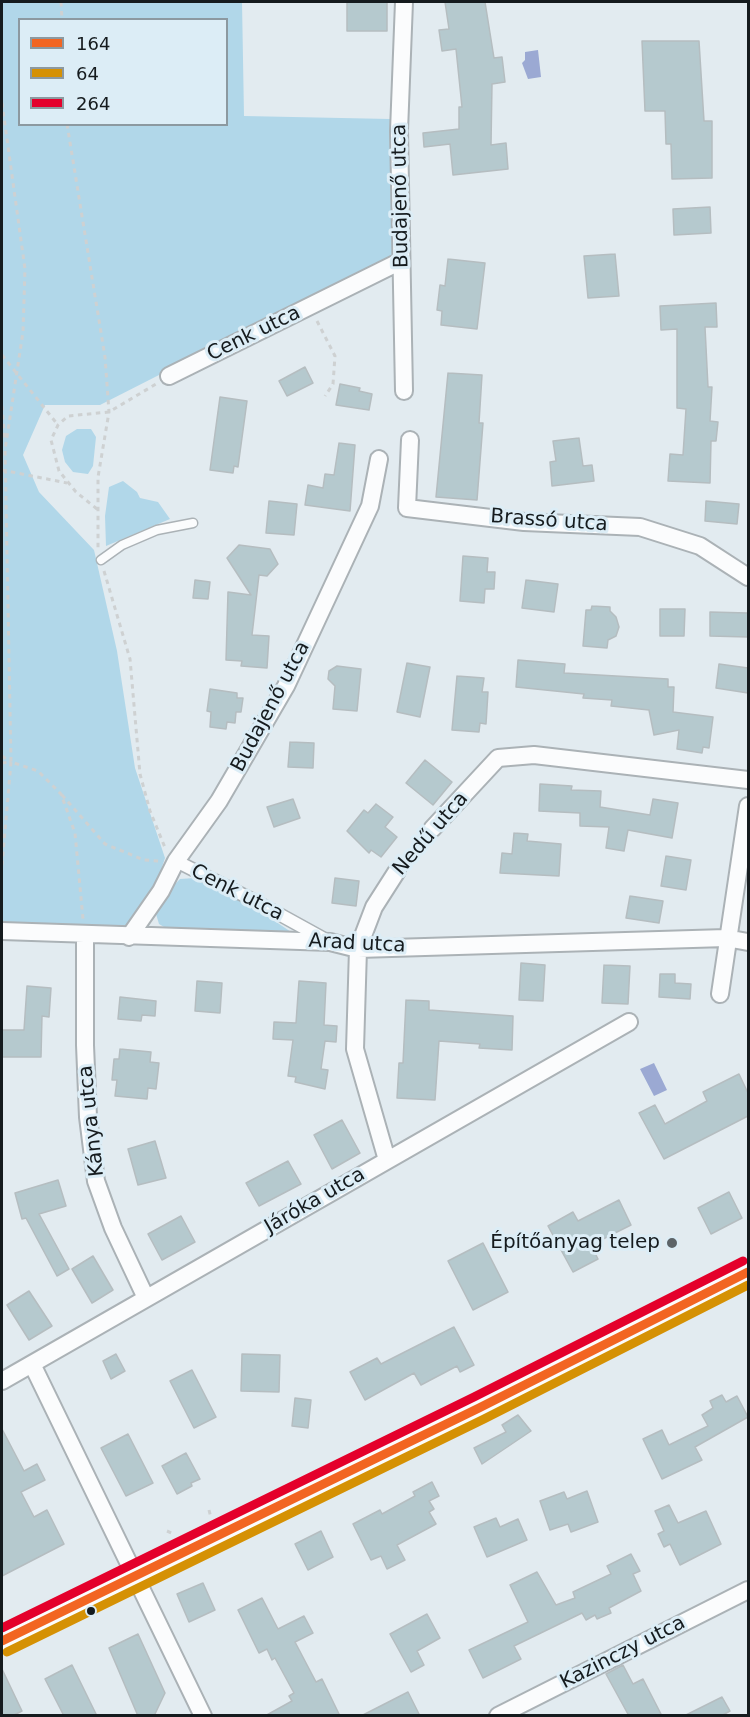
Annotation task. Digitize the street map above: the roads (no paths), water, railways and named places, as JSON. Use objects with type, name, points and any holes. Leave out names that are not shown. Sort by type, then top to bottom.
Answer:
[{"type":"main road","points":[[2,1641],[468,1413],[748,1272]]},
{"type":"street","name":"Budajenő utca","points":[[404,2],[399,131],[404,391]]},
{"type":"street","name":"Cenk utca","points":[[169,376],[401,261]]},
{"type":"street","name":"Brassó utca","points":[[410,440],[407,508],[524,522],[640,527],[700,546],[748,577]]},
{"type":"street","name":"Budajenő utca","points":[[129,937],[161,891],[176,861],[219,801],[286,686],[370,506],[379,459]]},
{"type":"street","name":"Nedű utca","points":[[432,829],[498,758],[534,754],[748,780]]},
{"type":"street","points":[[720,994],[726,938],[748,806]]},
{"type":"street","name":"Cenk utca","points":[[176,861],[330,942]]},
{"type":"street","name":"Nedű utca","points":[[387,1160],[356,1049],[358,949],[374,907],[397,871]]},
{"type":"street","name":"Arad utca","points":[[2,931],[330,942],[358,949],[726,938],[748,942]]},
{"type":"street","name":"Kánya utca","points":[[84,935],[85,1057],[88,1116],[96,1181],[113,1227],[146,1298]]},
{"type":"street","name":"Járóka utca","points":[[2,1381],[628,1022]]},
{"type":"street","points":[[32,1364],[203,1716]]},
{"type":"street","name":"Kazinczy utca","points":[[498,1716],[748,1590]]},
{"type":"lane","points":[[101,560],[122,545],[157,530],[193,523]]},
{"type":"place","name":"Építőanyag telep","points":[[672,1243]]}]
